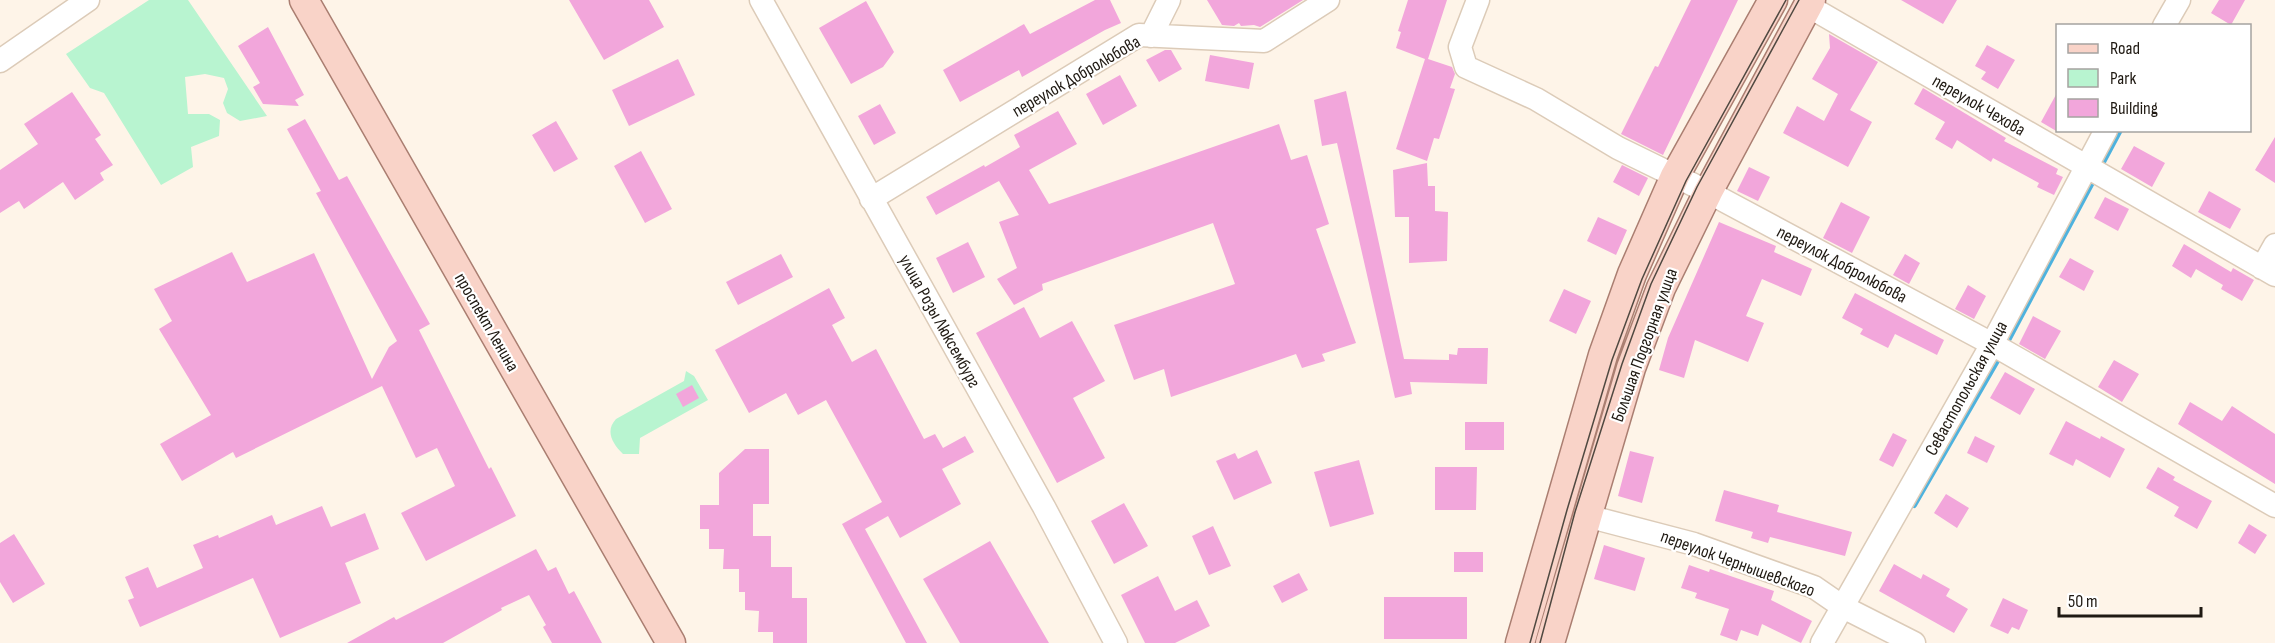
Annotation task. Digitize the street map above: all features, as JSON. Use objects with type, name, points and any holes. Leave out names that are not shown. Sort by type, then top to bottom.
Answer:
[{"type":"main road","name":"проспект Ленина","points":[[304,0],[671,643]]},
{"type":"main road","name":"Большая Подгорная улица","points":[[1521,643],[1603,355],[1632,274],[1675,176],[1773,0]]},
{"type":"main road","name":"Большая Подгорная улица","points":[[1550,643],[1631,368],[1661,288],[1708,192],[1810,3]]},
{"type":"street","points":[[0,61],[88,0]]},
{"type":"street","name":"улица Розы Люксембург","points":[[761,0],[1044,507],[1116,643]]},
{"type":"street","points":[[1151,36],[1169,0]]},
{"type":"street","name":"переулок Добролюбова","points":[[871,199],[1139,35],[1264,41],[1328,0]]},
{"type":"street","name":"переулок Добролюбова","points":[[1478,0],[1460,46],[1466,67],[1536,99],[1618,148],[1708,192],[1992,344],[2275,506]]},
{"type":"street","points":[[2165,24],[2179,0]]},
{"type":"street","name":"переулок Чехова","points":[[1810,3],[2269,272]]},
{"type":"street","name":"Севастопольская улица","points":[[1822,643],[1992,344],[2105,132]]},
{"type":"street","points":[[2269,272],[2275,245]]},
{"type":"street","name":"переулок Чернышевского","points":[[1587,516],[1694,544],[1814,587],[1843,607],[1914,643]]},
{"type":"green space","points":[[149,0],[188,0],[267,116],[240,121],[227,113],[223,103],[228,89],[224,78],[205,74],[185,77],[188,114],[209,114],[220,120],[219,136],[191,147],[193,167],[161,185],[104,93],[90,88],[66,54]]},
{"type":"green space","points":[[686,371],[694,376],[708,400],[640,438],[639,454],[623,454],[616,446],[610,432],[616,419],[684,381]]},
{"type":"building","points":[[569,0],[649,0],[664,27],[604,60]]},
{"type":"building","points":[[1095,0],[1110,0],[1121,23],[1022,77],[1019,70],[960,102],[943,70],[1024,24],[1030,34]]},
{"type":"building","points":[[1207,0],[1303,0],[1260,27],[1241,26],[1239,23],[1234,26],[1222,25]]},
{"type":"building","points":[[1408,0],[1447,0],[1428,59],[1452,67],[1455,74],[1450,88],[1455,89],[1439,139],[1434,138],[1427,161],[1396,149],[1425,59],[1396,48],[1401,32],[1398,31]]},
{"type":"building","points":[[1691,0],[1738,0],[1663,155],[1621,134]]},
{"type":"building","points":[[1901,0],[1957,0],[1943,24]]},
{"type":"building","points":[[2219,0],[2245,0],[2232,24],[2211,13]]},
{"type":"building","points":[[866,1],[894,52],[883,67],[851,84],[819,28]]},
{"type":"building","points":[[268,27],[304,95],[295,100],[299,106],[263,104],[253,87],[260,83],[238,46]]},
{"type":"building","points":[[1829,34],[1878,62],[1850,110],[1872,122],[1848,167],[1783,133],[1797,106],[1824,121],[1838,94],[1812,79],[1830,48]]},
{"type":"building","points":[[1987,45],[2015,60],[1998,89],[1981,79],[1986,72],[1975,66]]},
{"type":"building","points":[[1165,50],[1171,50],[1182,69],[1159,82],[1146,60]]},
{"type":"building","points":[[1210,55],[1254,63],[1249,89],[1205,81]]},
{"type":"building","points":[[678,59],[695,95],[629,126],[612,90]]},
{"type":"building","points":[[1120,75],[1137,106],[1103,125],[1086,94]]},
{"type":"building","points":[[1923,88],[2006,138],[2004,141],[2058,169],[2056,174],[2063,177],[2054,195],[2037,187],[2039,183],[1993,158],[1991,162],[1957,140],[1952,149],[1935,139],[1945,122],[1914,104]]},
{"type":"building","points":[[1346,91],[1404,359],[1449,360],[1449,354],[1457,355],[1458,348],[1488,348],[1487,384],[1410,382],[1412,394],[1395,398],[1337,143],[1322,146],[1314,100]]},
{"type":"building","points":[[72,92],[101,135],[95,139],[113,165],[100,173],[104,180],[75,200],[63,182],[24,209],[19,201],[0,213],[0,170],[38,144],[24,124]]},
{"type":"building","points":[[2056,95],[2056,131],[2041,122]]},
{"type":"building","points":[[880,104],[896,133],[874,145],[858,116]]},
{"type":"building","points":[[1058,111],[1077,144],[1029,170],[1049,204],[1279,124],[1291,160],[1307,155],[1329,224],[1316,229],[1356,343],[1322,354],[1325,361],[1302,368],[1296,354],[1171,397],[1164,369],[1134,380],[1114,325],[1235,284],[1213,223],[1042,284],[1043,290],[1014,305],[997,279],[1017,268],[999,222],[1019,215],[999,181],[936,215],[926,197],[1020,147],[1014,135]]},
{"type":"building","points":[[305,119],[339,180],[347,176],[430,324],[419,330],[489,469],[491,467],[516,516],[426,561],[401,513],[455,486],[437,448],[416,458],[382,386],[236,458],[233,452],[182,481],[160,444],[211,415],[159,329],[172,321],[154,289],[232,252],[247,282],[314,253],[372,379],[389,347],[397,341],[316,193],[321,191],[287,129]]},
{"type":"building","points":[[556,121],[578,159],[554,172],[532,135]]},
{"type":"building","points":[[2275,137],[2275,183],[2255,170]]},
{"type":"building","points":[[2134,146],[2165,163],[2152,187],[2121,169]]},
{"type":"building","points":[[641,151],[672,209],[645,223],[614,166]]},
{"type":"building","points":[[1427,163],[1428,186],[1435,186],[1435,211],[1448,212],[1447,261],[1409,263],[1409,217],[1395,217],[1393,170]]},
{"type":"building","points":[[1622,165],[1648,178],[1639,196],[1613,182]]},
{"type":"building","points":[[1749,167],[1770,177],[1758,201],[1737,191]]},
{"type":"building","points":[[2209,191],[2241,209],[2230,229],[2198,212]]},
{"type":"building","points":[[2105,197],[2129,209],[2118,231],[2094,218]]},
{"type":"building","points":[[1841,202],[1870,217],[1852,253],[1823,238]]},
{"type":"building","points":[[1598,217],[1627,230],[1616,255],[1587,241]]},
{"type":"building","points":[[1719,222],[1776,246],[1774,252],[1812,269],[1801,296],[1762,279],[1746,316],[1764,323],[1748,362],[1695,340],[1684,378],[1659,370],[1668,338]]},
{"type":"building","points":[[968,242],[985,277],[953,293],[936,258]]},
{"type":"building","points":[[2184,244],[2231,272],[2233,268],[2254,280],[2242,301],[2221,289],[2223,285],[2196,269],[2191,278],[2172,266]]},
{"type":"building","points":[[781,254],[793,277],[738,305],[726,282]]},
{"type":"building","points":[[1905,254],[1920,263],[1909,284],[1893,275]]},
{"type":"building","points":[[2070,258],[2094,271],[2084,291],[2059,277]]},
{"type":"building","points":[[1968,285],[1986,296],[1974,319],[1955,309]]},
{"type":"building","points":[[829,288],[845,318],[832,325],[852,362],[876,349],[924,439],[935,434],[943,448],[965,436],[974,452],[942,469],[961,504],[900,538],[888,516],[865,529],[927,643],[906,643],[842,524],[882,502],[826,400],[798,415],[786,393],[749,413],[715,350]]},
{"type":"building","points":[[1564,289],[1591,301],[1576,334],[1549,321]]},
{"type":"building","points":[[1855,293],[1944,340],[1937,355],[1895,334],[1888,348],[1860,334],[1863,329],[1842,318]]},
{"type":"building","points":[[1024,307],[1040,338],[1072,321],[1105,381],[1073,398],[1105,458],[1057,483],[976,333]]},
{"type":"building","points":[[2033,316],[2061,331],[2045,359],[2019,344]]},
{"type":"building","points":[[2114,360],[2139,374],[2122,402],[2098,387]]},
{"type":"building","points":[[2005,372],[2035,389],[2020,415],[1990,398]]},
{"type":"building","points":[[692,385],[699,398],[683,407],[676,394]]},
{"type":"building","points":[[2190,402],[2222,421],[2232,406],[2275,434],[2275,484],[2178,424]]},
{"type":"building","points":[[2066,421],[2125,449],[2110,478],[2076,459],[2073,466],[2049,454]]},
{"type":"building","points":[[1465,422],[1504,422],[1504,450],[1465,450]]},
{"type":"building","points":[[1893,433],[1907,440],[1893,467],[1879,460]]},
{"type":"building","points":[[1975,436],[1995,446],[1987,463],[1967,453]]},
{"type":"building","points":[[745,449],[769,449],[769,504],[753,504],[753,536],[771,536],[771,567],[792,567],[792,598],[807,598],[807,643],[773,643],[773,632],[758,632],[759,611],[745,610],[745,592],[739,592],[739,569],[723,569],[724,549],[709,549],[709,529],[700,529],[700,505],[719,505],[719,473]]},
{"type":"building","points":[[1257,450],[1272,483],[1234,500],[1216,461],[1235,453],[1238,459]]},
{"type":"building","points":[[1630,451],[1654,457],[1642,503],[1618,496]]},
{"type":"building","points":[[1359,460],[1374,514],[1330,527],[1314,472]]},
{"type":"building","points":[[1435,467],[1477,467],[1476,510],[1435,510]]},
{"type":"building","points":[[2158,467],[2175,477],[2173,480],[2212,501],[2197,529],[2174,516],[2179,507],[2146,488]]},
{"type":"building","points":[[1724,490],[1779,505],[1777,512],[1852,532],[1845,556],[1770,537],[1768,543],[1751,538],[1753,532],[1715,521]]},
{"type":"building","points":[[1946,494],[1969,508],[1957,528],[1934,513]]},
{"type":"building","points":[[1124,503],[1148,546],[1114,564],[1091,521]]},
{"type":"building","points":[[322,506],[331,527],[365,513],[379,549],[345,563],[361,603],[280,638],[253,578],[140,627],[128,600],[134,598],[125,577],[148,567],[157,588],[203,568],[193,545],[218,535],[219,538],[272,515],[276,525]]},
{"type":"building","points":[[2249,524],[2267,535],[2255,554],[2238,543]]},
{"type":"building","points":[[1213,526],[1231,566],[1209,575],[1192,536]]},
{"type":"building","points":[[14,534],[45,584],[13,603],[0,582],[0,543]]},
{"type":"building","points":[[990,541],[1049,643],[960,643],[923,579]]},
{"type":"building","points":[[1604,545],[1645,558],[1635,591],[1594,579]]},
{"type":"building","points":[[536,549],[548,571],[556,567],[569,594],[574,591],[602,643],[552,643],[543,627],[546,625],[529,595],[501,608],[502,610],[443,643],[347,643],[394,617],[396,620]]},
{"type":"building","points":[[1454,552],[1483,552],[1483,572],[1454,572]]},
{"type":"building","points":[[1894,564],[1921,579],[1923,574],[1950,589],[1946,596],[1968,609],[1954,633],[1879,591]]},
{"type":"building","points":[[1689,565],[1709,572],[1710,569],[1774,591],[1771,600],[1812,621],[1801,643],[1762,624],[1758,636],[1741,630],[1737,641],[1720,635],[1729,609],[1695,598],[1697,593],[1681,588]]},
{"type":"building","points":[[1299,573],[1308,590],[1282,603],[1273,586]]},
{"type":"building","points":[[1158,576],[1175,611],[1197,600],[1210,626],[1175,643],[1145,643],[1121,595]]},
{"type":"building","points":[[1384,597],[1467,597],[1467,639],[1384,639]]},
{"type":"building","points":[[2003,598],[2028,610],[2019,630],[2012,627],[2008,634],[1990,626]]},
{"type":"waterway","points":[[2007,342],[2119,132]]},
{"type":"waterway","points":[[1914,505],[1998,359]]},
{"type":"tram line","points":[[1530,643],[1612,360],[1642,279],[1686,181],[1786,0]]},
{"type":"tram line","points":[[1540,643],[1575,512],[1622,364],[1651,284],[1697,187],[1799,0]]}]
